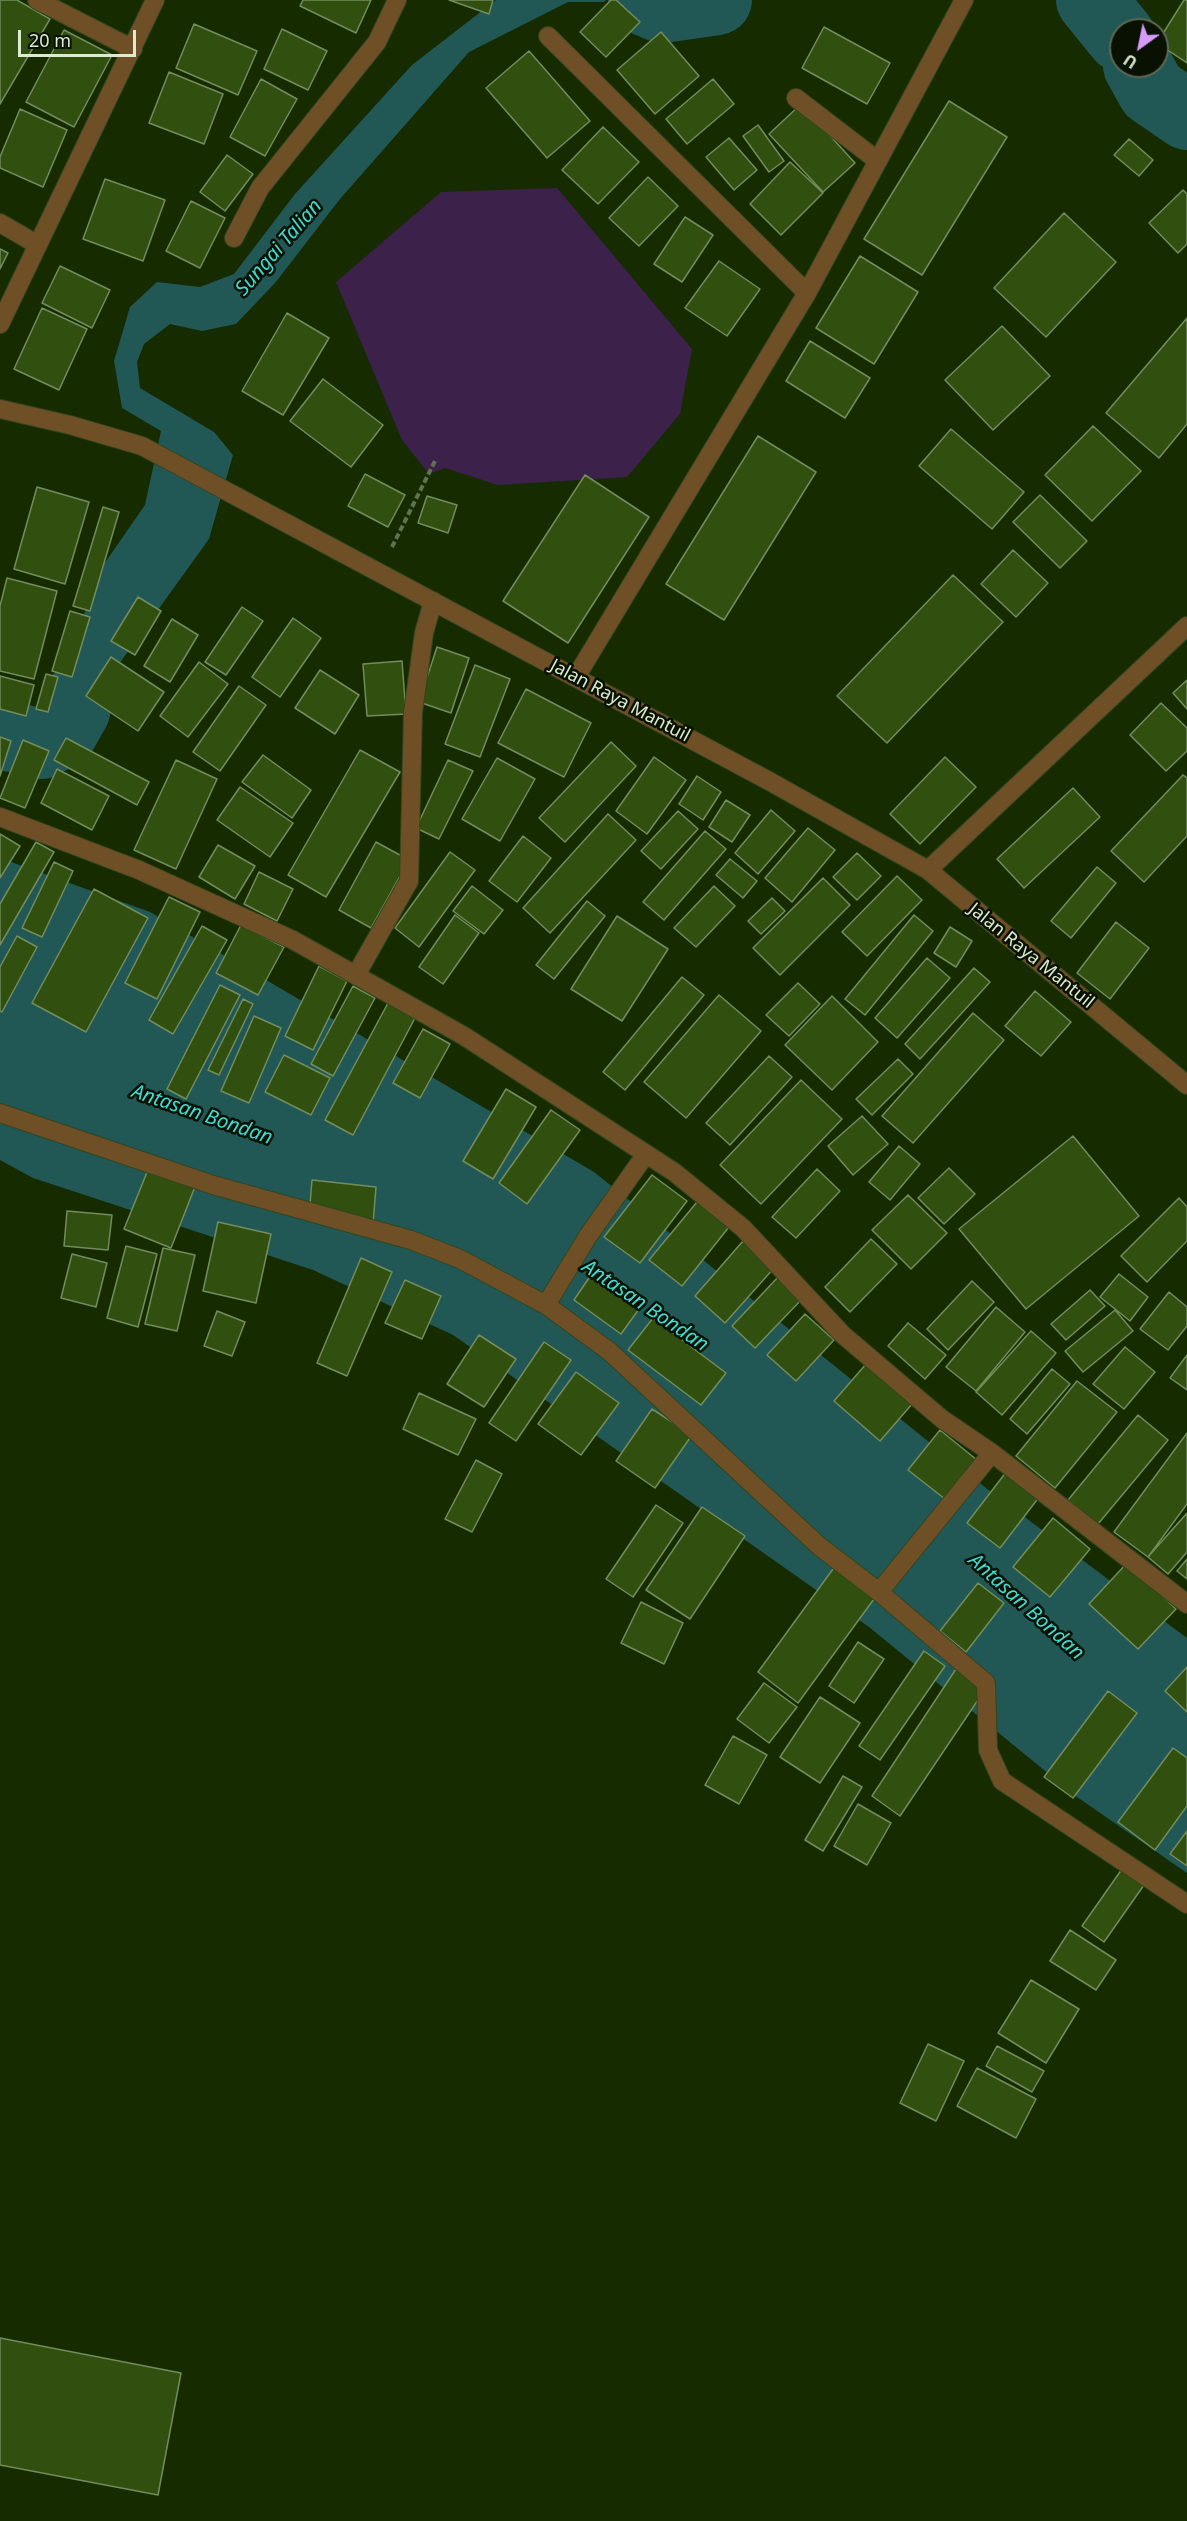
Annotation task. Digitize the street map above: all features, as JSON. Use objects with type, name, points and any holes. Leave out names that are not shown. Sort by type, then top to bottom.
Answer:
[{"type":"street","points":[[37,0],[133,49]]},
{"type":"street","points":[[0,324],[155,0]]},
{"type":"street","points":[[234,238],[260,188],[377,42],[397,0]]},
{"type":"street","points":[[576,677],[807,293],[964,0]]},
{"type":"street","points":[[548,36],[807,293]]},
{"type":"street","points":[[796,98],[878,161]]},
{"type":"street","points":[[0,223],[38,245]]},
{"type":"street","name":"Jalan Raya Mantuil","points":[[0,409],[70,425],[142,446],[576,677],[928,870],[1187,1085]]},
{"type":"street","points":[[356,975],[409,881],[413,711],[423,633],[433,601]]},
{"type":"street","points":[[928,870],[1187,626]]},
{"type":"street","points":[[0,817],[139,870],[292,940],[464,1036],[674,1172],[743,1228],[842,1334],[942,1419],[992,1453],[1187,1604]]},
{"type":"street","points":[[0,1113],[213,1185],[411,1240],[460,1259],[546,1305],[609,1352],[819,1546],[879,1592],[987,1683],[988,1750],[1002,1781],[1187,1904]]},
{"type":"street","points":[[546,1305],[588,1236],[646,1155]]},
{"type":"street","points":[[879,1592],[992,1453]]},
{"type":"path","points":[[380,572],[436,459]]},
{"type":"shaded area","points":[[557,188],[692,349],[680,414],[627,477],[498,485],[445,468],[429,474],[402,440],[336,282],[441,192]]},
{"type":"water","points":[[496,0],[606,0],[604,2],[568,2],[469,52],[340,199],[275,283],[236,324],[202,331],[170,324],[144,344],[137,362],[140,388],[214,432],[233,455],[209,539],[119,664],[87,728],[62,759],[13,772],[0,770],[0,735],[4,736],[47,724],[61,693],[95,577],[145,505],[161,431],[122,408],[114,361],[130,307],[157,282],[200,287],[234,274],[295,194],[412,65]]},
{"type":"water","name":"Antasan Bondan","points":[[0,858],[150,912],[594,1172],[991,1492],[1187,1638],[1187,1873],[1077,1797],[869,1627],[453,1335],[313,1270],[33,1178],[0,1160]]},
{"type":"building","points":[[0,0],[17,0],[50,19],[0,104]]},
{"type":"building","points":[[303,0],[371,0],[356,33],[300,6]]},
{"type":"building","points":[[449,0],[493,0],[489,14]]},
{"type":"building","points":[[611,0],[616,0],[640,22],[606,57],[580,32]]},
{"type":"building","points":[[1184,0],[1187,0],[1187,63],[1169,51],[1169,24]]},
{"type":"building","points":[[194,24],[257,51],[238,95],[176,68]]},
{"type":"building","points":[[824,27],[890,63],[867,104],[802,68]]},
{"type":"building","points":[[282,29],[327,51],[308,90],[264,69]]},
{"type":"building","points":[[64,30],[112,55],[74,127],[26,102]]},
{"type":"building","points":[[661,32],[699,76],[655,114],[617,70]]},
{"type":"building","points":[[529,51],[590,121],[547,158],[486,88]]},
{"type":"building","points":[[169,72],[223,94],[204,144],[149,123]]},
{"type":"building","points":[[261,79],[297,99],[265,156],[230,137]]},
{"type":"building","points":[[713,79],[734,104],[687,144],[666,119]]},
{"type":"building","points":[[949,101],[1007,137],[922,275],[864,239]]},
{"type":"building","points":[[801,104],[855,163],[823,192],[769,134]]},
{"type":"building","points":[[20,109],[67,130],[43,187],[0,168],[0,157]]},
{"type":"building","points":[[758,125],[784,161],[769,172],[743,136]]},
{"type":"building","points":[[603,127],[639,162],[598,204],[562,170]]},
{"type":"building","points":[[729,138],[757,170],[734,190],[706,157]]},
{"type":"building","points":[[1129,139],[1153,160],[1139,176],[1114,155]]},
{"type":"building","points":[[227,155],[253,174],[225,211],[200,192]]},
{"type":"building","points":[[790,162],[823,193],[781,235],[750,204]]},
{"type":"building","points":[[648,177],[678,206],[639,246],[609,218]]},
{"type":"building","points":[[105,179],[165,200],[143,261],[83,239]]},
{"type":"building","points":[[1183,190],[1187,194],[1187,244],[1178,253],[1149,223]]},
{"type":"building","points":[[191,201],[225,218],[200,268],[166,251]]},
{"type":"building","points":[[1064,213],[1116,262],[1046,337],[994,288]]},
{"type":"building","points":[[685,217],[713,235],[682,282],[654,264]]},
{"type":"building","points":[[0,249],[8,253],[0,269]]},
{"type":"building","points":[[860,256],[918,292],[874,364],[816,328]]},
{"type":"building","points":[[719,261],[760,289],[727,336],[685,308]]},
{"type":"building","points":[[60,266],[110,290],[92,328],[42,303]]},
{"type":"building","points":[[42,308],[87,329],[59,390],[14,369]]},
{"type":"building","points":[[287,313],[329,338],[283,415],[242,391]]},
{"type":"building","points":[[1187,318],[1187,424],[1159,458],[1106,413]]},
{"type":"building","points":[[1002,326],[1050,376],[993,430],[945,380]]},
{"type":"building","points":[[810,341],[870,378],[845,418],[786,381]]},
{"type":"building","points":[[323,379],[383,425],[351,467],[290,421]]},
{"type":"building","points":[[1093,426],[1141,471],[1092,521],[1045,475]]},
{"type":"building","points":[[951,429],[1024,492],[992,529],[919,466]]},
{"type":"building","points":[[758,436],[816,472],[724,620],[666,584]]},
{"type":"building","points":[[365,474],[405,495],[388,527],[348,506]]},
{"type":"building","points":[[585,475],[649,517],[568,643],[503,601]]},
{"type":"building","points":[[37,487],[89,502],[65,584],[14,569]]},
{"type":"building","points":[[1040,495],[1087,541],[1060,568],[1013,522]]},
{"type":"building","points":[[427,496],[457,505],[448,533],[418,523]]},
{"type":"building","points":[[103,507],[119,512],[90,611],[73,606]]},
{"type":"building","points":[[1013,550],[1048,583],[1016,617],[981,584]]},
{"type":"building","points":[[953,575],[1003,622],[887,743],[837,696]]},
{"type":"building","points":[[7,578],[57,591],[34,679],[0,671],[0,606]]},
{"type":"building","points":[[138,597],[161,611],[135,655],[111,641]]},
{"type":"building","points":[[242,607],[263,621],[226,675],[205,662]]},
{"type":"building","points":[[70,611],[90,617],[72,677],[52,671]]},
{"type":"building","points":[[293,618],[321,638],[280,697],[252,677]]},
{"type":"building","points":[[172,619],[198,635],[170,682],[144,666]]},
{"type":"building","points":[[437,647],[469,658],[451,713],[419,702]]},
{"type":"building","points":[[111,657],[164,692],[138,731],[86,696]]},
{"type":"building","points":[[402,661],[406,714],[367,716],[363,664]]},
{"type":"building","points":[[199,662],[228,684],[188,737],[160,716]]},
{"type":"building","points":[[475,665],[510,679],[480,757],[445,744]]},
{"type":"building","points":[[320,670],[359,695],[335,734],[295,708]]},
{"type":"building","points":[[46,674],[58,677],[48,712],[36,709]]},
{"type":"building","points":[[0,676],[34,685],[26,716],[0,709]]},
{"type":"building","points":[[1187,680],[1187,709],[1173,693]]},
{"type":"building","points":[[239,686],[266,705],[220,771],[193,752]]},
{"type":"building","points":[[526,689],[591,723],[564,777],[498,743]]},
{"type":"building","points":[[1161,703],[1187,728],[1187,751],[1166,771],[1130,735]]},
{"type":"building","points":[[0,737],[11,741],[0,776]]},
{"type":"building","points":[[66,738],[149,782],[137,805],[54,760]]},
{"type":"building","points":[[23,740],[49,751],[25,808],[0,798]]},
{"type":"building","points":[[611,742],[636,766],[565,842],[539,818]]},
{"type":"building","points":[[360,750],[400,772],[326,897],[288,875]]},
{"type":"building","points":[[263,755],[311,790],[292,818],[242,782]]},
{"type":"building","points":[[654,757],[686,780],[647,834],[616,811]]},
{"type":"building","points":[[945,757],[976,787],[920,844],[890,814]]},
{"type":"building","points":[[497,758],[535,779],[500,841],[462,819]]},
{"type":"building","points":[[176,760],[217,779],[176,869],[134,850]]},
{"type":"building","points":[[448,760],[473,771],[439,839],[416,828]]},
{"type":"building","points":[[57,769],[109,796],[92,830],[41,803]]},
{"type":"building","points":[[1183,775],[1187,778],[1187,836],[1144,882],[1111,851]]},
{"type":"building","points":[[697,776],[721,792],[703,820],[679,804]]},
{"type":"building","points":[[240,787],[293,823],[270,857],[217,820]]},
{"type":"building","points":[[1073,788],[1100,817],[1024,888],[997,859]]},
{"type":"building","points":[[726,800],[750,815],[732,842],[709,827]]},
{"type":"building","points":[[771,810],[795,831],[758,874],[735,853]]},
{"type":"building","points":[[678,811],[698,829],[661,869],[641,851]]},
{"type":"building","points":[[608,814],[636,840],[550,933],[523,908]]},
{"type":"building","points":[[808,828],[835,850],[792,902],[765,878]]},
{"type":"building","points":[[705,831],[726,849],[664,920],[643,902]]},
{"type":"building","points":[[0,834],[20,846],[0,878]]},
{"type":"building","points":[[523,836],[551,858],[517,902],[489,881]]},
{"type":"building","points":[[36,842],[54,852],[0,945],[0,904]]},
{"type":"building","points":[[376,842],[409,860],[371,928],[339,910]]},
{"type":"building","points":[[218,845],[255,866],[235,899],[199,877]]},
{"type":"building","points":[[450,852],[475,870],[419,947],[395,928]]},
{"type":"building","points":[[857,853],[881,876],[857,900],[833,877]]},
{"type":"building","points":[[730,859],[757,881],[743,898],[716,875]]},
{"type":"building","points":[[54,862],[73,871],[42,937],[22,928]]},
{"type":"building","points":[[1097,867],[1116,883],[1071,938],[1051,921]]},
{"type":"building","points":[[259,872],[293,889],[277,921],[244,904]]},
{"type":"building","points":[[897,876],[922,900],[867,956],[842,932]]},
{"type":"building","points":[[823,878],[850,905],[780,975],[753,948]]},
{"type":"building","points":[[472,886],[503,910],[484,934],[453,911]]},
{"type":"building","points":[[714,886],[735,906],[696,947],[674,928]]},
{"type":"building","points":[[94,889],[148,918],[86,1032],[32,1003]]},
{"type":"building","points":[[169,897],[200,912],[157,999],[125,983]]},
{"type":"building","points":[[772,898],[785,911],[761,934],[748,921]]},
{"type":"building","points":[[587,901],[605,916],[554,979],[536,965]]},
{"type":"building","points":[[455,915],[479,933],[443,984],[419,967]]},
{"type":"building","points":[[914,915],[933,931],[865,1015],[845,999]]},
{"type":"building","points":[[617,916],[668,949],[622,1021],[571,989]]},
{"type":"building","points":[[1116,922],[1149,948],[1110,999],[1077,973]]},
{"type":"building","points":[[241,925],[284,947],[258,995],[216,973]]},
{"type":"building","points":[[202,926],[227,940],[173,1034],[149,1020]]},
{"type":"building","points":[[950,927],[972,941],[956,967],[934,953]]},
{"type":"building","points":[[17,936],[37,947],[2,1012],[0,1011],[0,967]]},
{"type":"building","points":[[927,958],[950,978],[897,1038],[875,1018]]},
{"type":"building","points":[[319,966],[347,981],[313,1050],[285,1036]]},
{"type":"building","points":[[974,968],[990,982],[920,1059],[905,1044]]},
{"type":"building","points":[[682,977],[704,995],[625,1090],[603,1072]]},
{"type":"building","points":[[798,983],[820,1004],[789,1036],[766,1015]]},
{"type":"building","points":[[220,985],[240,995],[186,1099],[167,1089]]},
{"type":"building","points":[[353,986],[375,998],[333,1076],[311,1064]]},
{"type":"building","points":[[1035,991],[1071,1022],[1041,1056],[1005,1026]]},
{"type":"building","points":[[719,995],[761,1031],[686,1118],[644,1082]]},
{"type":"building","points":[[832,996],[878,1042],[832,1090],[785,1045]]},
{"type":"building","points":[[243,999],[253,1004],[219,1075],[208,1070]]},
{"type":"building","points":[[388,1003],[415,1018],[353,1135],[325,1120]]},
{"type":"building","points":[[973,1013],[1004,1040],[913,1143],[882,1116]]},
{"type":"building","points":[[254,1016],[281,1028],[249,1103],[221,1091]]},
{"type":"building","points":[[423,1029],[450,1044],[420,1098],[393,1083]]},
{"type":"building","points":[[284,1055],[330,1078],[311,1115],[265,1092]]},
{"type":"building","points":[[769,1056],[792,1077],[730,1145],[706,1123]]},
{"type":"building","points":[[898,1059],[913,1074],[872,1115],[856,1099]]},
{"type":"building","points":[[801,1080],[842,1119],[761,1204],[720,1165]]},
{"type":"building","points":[[506,1089],[536,1107],[493,1179],[463,1161]]},
{"type":"building","points":[[551,1110],[580,1130],[527,1204],[499,1183]]},
{"type":"building","points":[[862,1116],[888,1144],[853,1175],[828,1146]]},
{"type":"building","points":[[1073,1136],[1139,1216],[1026,1309],[959,1229]]},
{"type":"building","points":[[899,1146],[920,1164],[890,1200],[869,1182]]},
{"type":"building","points":[[152,1160],[198,1179],[171,1248],[124,1229]]},
{"type":"building","points":[[949,1168],[975,1194],[944,1224],[918,1198]]},
{"type":"building","points":[[817,1169],[840,1191],[796,1238],[772,1217]]},
{"type":"building","points":[[652,1175],[687,1201],[640,1263],[604,1237]]},
{"type":"building","points":[[312,1180],[376,1187],[373,1224],[309,1217]]},
{"type":"building","points":[[908,1195],[947,1233],[911,1269],[872,1230]]},
{"type":"building","points":[[1179,1198],[1187,1207],[1187,1241],[1147,1282],[1121,1256]]},
{"type":"building","points":[[697,1202],[729,1227],[682,1286],[649,1260]]},
{"type":"building","points":[[67,1211],[112,1215],[108,1250],[64,1246]]},
{"type":"building","points":[[218,1222],[271,1234],[256,1303],[203,1291]]},
{"type":"building","points":[[871,1239],[897,1264],[850,1312],[825,1287]]},
{"type":"building","points":[[743,1241],[774,1268],[725,1323],[695,1296]]},
{"type":"building","points":[[126,1246],[157,1254],[138,1327],[107,1318]]},
{"type":"building","points":[[163,1248],[195,1255],[177,1331],[145,1324]]},
{"type":"building","points":[[72,1254],[107,1263],[96,1307],[61,1298]]},
{"type":"building","points":[[361,1258],[392,1272],[347,1376],[317,1363]]},
{"type":"building","points":[[1119,1274],[1148,1297],[1130,1321],[1100,1297]]},
{"type":"building","points":[[591,1275],[639,1309],[621,1334],[574,1300]]},
{"type":"building","points":[[780,1275],[804,1297],[755,1348],[732,1326]]},
{"type":"building","points":[[405,1280],[441,1296],[422,1339],[385,1323]]},
{"type":"building","points":[[972,1281],[994,1302],[948,1350],[927,1329]]},
{"type":"building","points":[[1090,1290],[1105,1306],[1066,1340],[1051,1324]]},
{"type":"building","points":[[1169,1292],[1187,1307],[1187,1326],[1168,1350],[1140,1329]]},
{"type":"building","points":[[996,1307],[1025,1332],[976,1391],[946,1367]]},
{"type":"building","points":[[1115,1310],[1133,1331],[1083,1372],[1065,1351]]},
{"type":"building","points":[[217,1311],[245,1322],[232,1356],[204,1346]]},
{"type":"building","points":[[805,1314],[834,1340],[796,1381],[767,1355]]},
{"type":"building","points":[[653,1318],[726,1373],[701,1405],[628,1350]]},
{"type":"building","points":[[908,1323],[946,1355],[925,1379],[888,1346]]},
{"type":"building","points":[[1031,1331],[1056,1353],[1002,1415],[976,1392]]},
{"type":"building","points":[[479,1335],[516,1359],[484,1407],[447,1384]]},
{"type":"building","points":[[544,1342],[571,1360],[516,1441],[489,1423]]},
{"type":"building","points":[[1125,1347],[1155,1372],[1124,1409],[1093,1384]]},
{"type":"building","points":[[1187,1355],[1187,1390],[1170,1378]]},
{"type":"building","points":[[873,1356],[919,1396],[880,1441],[834,1401]]},
{"type":"building","points":[[1052,1369],[1070,1384],[1027,1434],[1010,1419]]},
{"type":"building","points":[[576,1372],[619,1403],[581,1455],[538,1424]]},
{"type":"building","points":[[1077,1381],[1117,1412],[1055,1488],[1016,1456]]},
{"type":"building","points":[[419,1393],[476,1419],[458,1455],[403,1429]]},
{"type":"building","points":[[652,1409],[692,1435],[655,1488],[616,1461]]},
{"type":"building","points":[[1138,1415],[1168,1440],[1098,1524],[1068,1500]]},
{"type":"building","points":[[940,1430],[977,1460],[945,1499],[908,1470]]},
{"type":"building","points":[[1187,1433],[1187,1504],[1148,1557],[1114,1532]]},
{"type":"building","points":[[476,1460],[502,1474],[472,1532],[445,1519]]},
{"type":"building","points":[[1010,1467],[1043,1492],[1000,1548],[967,1523]]},
{"type":"building","points":[[656,1505],[683,1523],[633,1597],[606,1579]]},
{"type":"building","points":[[702,1507],[745,1536],[690,1619],[646,1590]]},
{"type":"building","points":[[1187,1513],[1187,1552],[1168,1574],[1148,1557]]},
{"type":"building","points":[[1053,1518],[1090,1549],[1050,1597],[1013,1567]]},
{"type":"building","points":[[841,1558],[882,1588],[798,1703],[758,1672]]},
{"type":"building","points":[[1187,1559],[1187,1579],[1177,1571]]},
{"type":"building","points":[[1127,1563],[1176,1609],[1138,1649],[1089,1604]]},
{"type":"building","points":[[978,1583],[1004,1603],[966,1652],[940,1631]]},
{"type":"building","points":[[641,1602],[683,1623],[664,1664],[621,1643]]},
{"type":"building","points":[[858,1642],[884,1659],[854,1703],[829,1686]]},
{"type":"building","points":[[924,1651],[945,1666],[880,1760],[859,1746]]},
{"type":"building","points":[[1187,1667],[1187,1712],[1165,1691]]},
{"type":"building","points":[[956,1669],[986,1688],[900,1816],[872,1796]]},
{"type":"building","points":[[764,1683],[797,1707],[769,1743],[737,1719]]},
{"type":"building","points":[[1108,1691],[1137,1713],[1073,1798],[1044,1777]]},
{"type":"building","points":[[820,1697],[860,1723],[820,1783],[780,1757]]},
{"type":"building","points":[[733,1736],[767,1755],[739,1804],[705,1785]]},
{"type":"building","points":[[1173,1748],[1187,1758],[1187,1806],[1155,1850],[1118,1822]]},
{"type":"building","points":[[843,1776],[862,1787],[823,1851],[805,1840]]},
{"type":"building","points":[[858,1804],[891,1823],[867,1865],[834,1846]]},
{"type":"building","points":[[1187,1831],[1187,1866],[1170,1854]]},
{"type":"building","points":[[1122,1869],[1144,1885],[1104,1942],[1082,1926]]},
{"type":"building","points":[[1070,1930],[1116,1960],[1096,1990],[1050,1961]]},
{"type":"building","points":[[1031,1980],[1079,2009],[1046,2063],[998,2033]]},
{"type":"building","points":[[928,2044],[964,2061],[936,2121],[900,2103]]},
{"type":"building","points":[[997,2046],[1044,2071],[1032,2092],[986,2066]]},
{"type":"building","points":[[977,2068],[1036,2099],[1016,2138],[957,2106]]},
{"type":"building","points":[[0,2338],[181,2373],[158,2495],[0,2465]]},
{"type":"waterway","name":"Sungai Talian","points":[[643,0],[662,8],[717,0]]},
{"type":"waterway","name":"Sungai Talian","points":[[1091,0],[1109,22]]},
{"type":"waterway","name":"Sungai Talian","points":[[1145,78],[1152,91],[1187,115]]},
{"type":"waterway","name":"Sungai Talian","points":[[0,734],[41,744],[63,732],[75,711],[78,699]]}]
